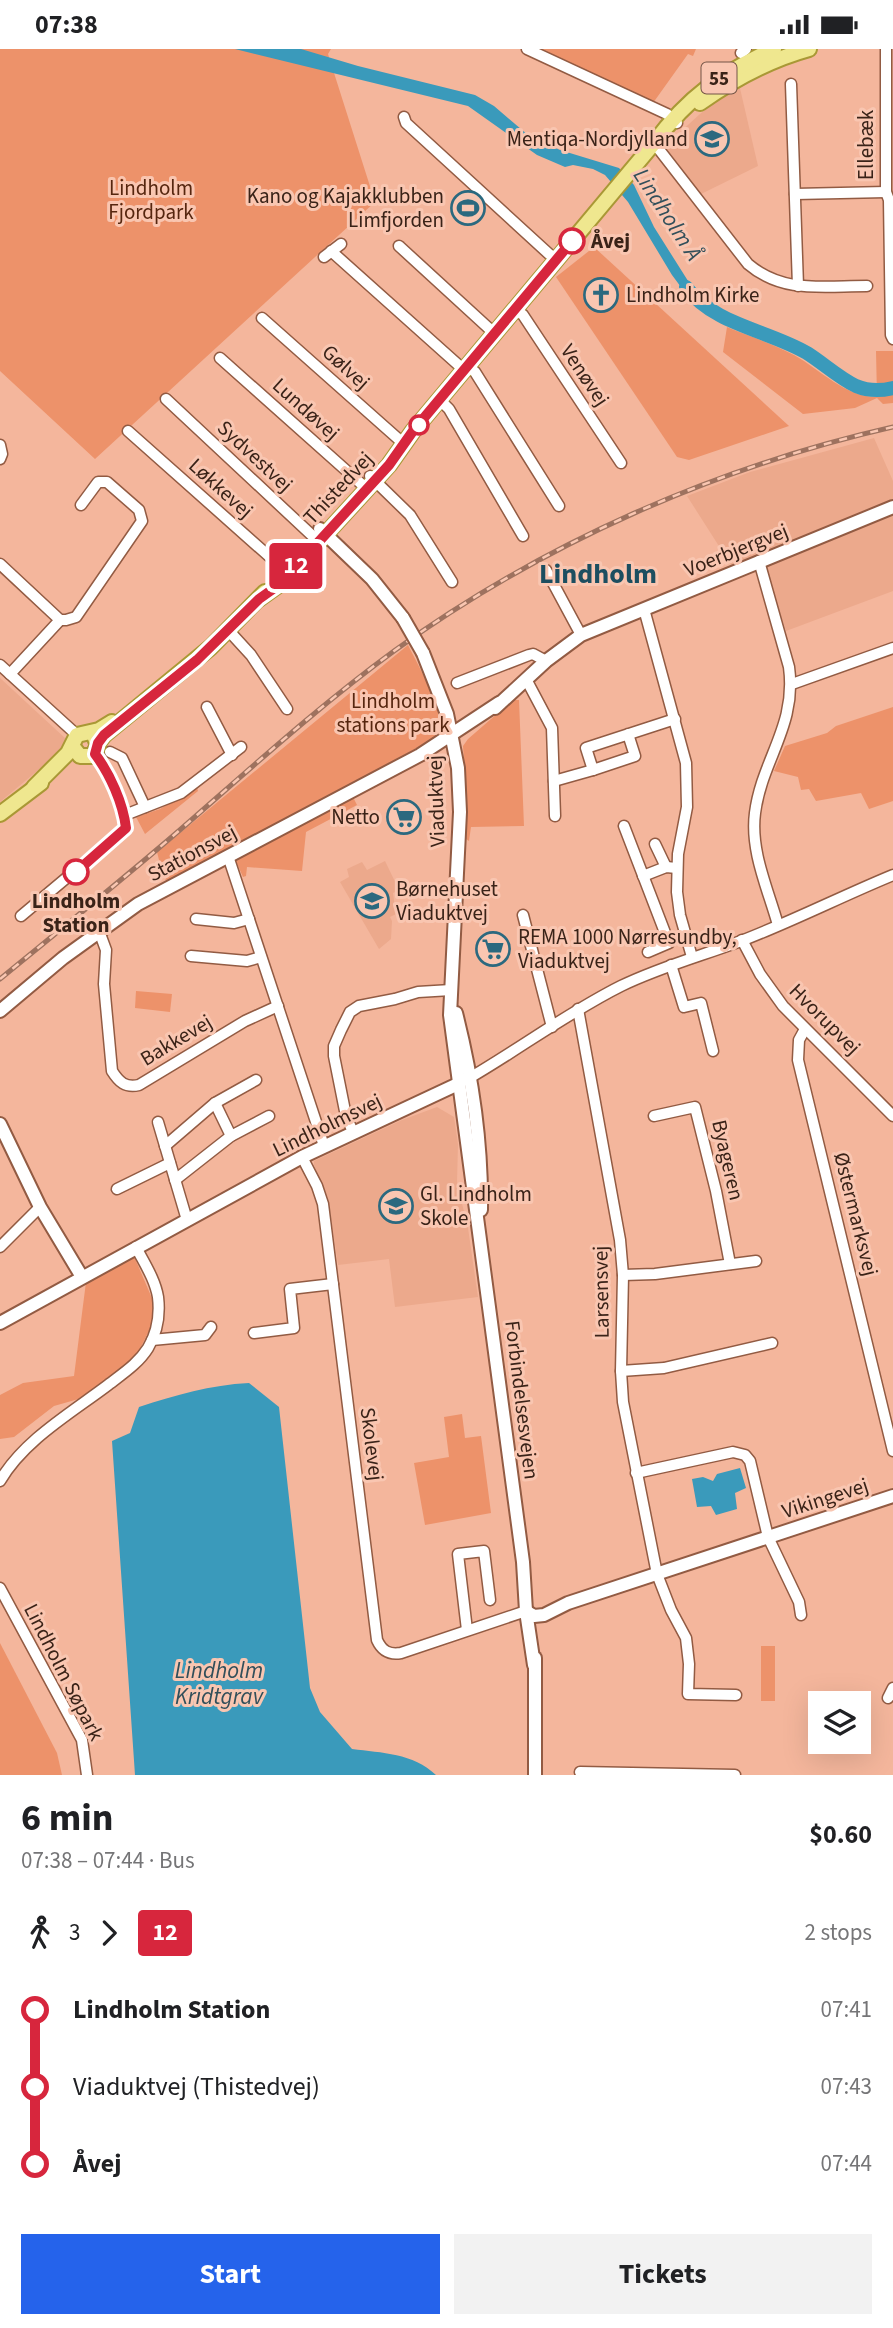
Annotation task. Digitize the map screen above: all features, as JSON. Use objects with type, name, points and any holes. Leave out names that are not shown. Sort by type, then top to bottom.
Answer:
[{"type":"main road","name":"Thistedvej","points":[[0,814],[89,746],[229,631],[403,443],[654,143],[704,88],[748,61],[774,49]]},
{"type":"main road","name":"Thistedvej","points":[[675,121],[741,77],[779,58],[807,49]]},
{"type":"street","points":[[527,49],[667,114],[675,121]]},
{"type":"street","name":"Ellebæk","points":[[795,194],[886,192],[889,158],[886,49]]},
{"type":"street","points":[[791,84],[798,286]]},
{"type":"street","points":[[404,117],[406,123],[557,259]]},
{"type":"street","points":[[654,143],[748,264],[772,281],[798,286],[867,286]]},
{"type":"street","points":[[886,192],[889,200],[893,339]]},
{"type":"street","points":[[341,244],[327,254],[474,372],[559,506]]},
{"type":"street","points":[[400,246],[495,334]]},
{"type":"street","name":"Venøvej","points":[[515,309],[523,315],[621,463]]},
{"type":"street","name":"Gølvej","points":[[262,318],[403,443]]},
{"type":"street","name":"Lundøvej","points":[[220,358],[368,483],[411,515],[452,582]]},
{"type":"street","name":"Sydvestvej","points":[[166,400],[319,535]]},
{"type":"street","points":[[440,400],[449,409],[523,536]]},
{"type":"street","name":"Løkkevej","points":[[128,431],[286,571]]},
{"type":"street","points":[[0,445],[0,459]]},
{"type":"street","points":[[0,564],[60,620],[76,617],[142,521],[139,510],[107,482],[98,482],[81,505]]},
{"type":"street","name":"Voerbjergvej","points":[[453,739],[580,635],[893,507]]},
{"type":"street","name":"Viaduktvej","points":[[319,535],[372,579],[403,618],[423,653],[442,700],[453,739],[460,812],[451,990],[463,1081]]},
{"type":"street","points":[[759,561],[792,684],[786,724],[760,792],[754,822],[757,851],[778,925]]},
{"type":"street","points":[[546,570],[580,635]]},
{"type":"street","points":[[644,609],[686,763],[688,787],[677,868],[680,915],[692,957]]},
{"type":"street","points":[[10,674],[60,620]]},
{"type":"street","points":[[229,631],[251,655],[288,709]]},
{"type":"street","points":[[792,684],[893,649]]},
{"type":"street","points":[[457,683],[529,655],[533,654],[545,661]]},
{"type":"street","points":[[0,665],[89,746],[107,772],[125,815],[126,828],[21,916]]},
{"type":"street","points":[[526,679],[552,728],[555,816]]},
{"type":"street","points":[[207,707],[232,755]]},
{"type":"street","points":[[593,770],[586,748],[675,719]]},
{"type":"street","points":[[554,781],[635,756],[628,734]]},
{"type":"street","name":"Stationsvej","points":[[0,1011],[99,931],[138,904],[453,739]]},
{"type":"street","points":[[89,746],[122,758],[145,807]]},
{"type":"street","points":[[125,815],[181,793],[240,747]]},
{"type":"street","points":[[624,827],[669,943],[648,952]]},
{"type":"street","points":[[655,844],[666,867]]},
{"type":"street","points":[[228,856],[324,1146]]},
{"type":"street","points":[[643,876],[666,867],[677,868]]},
{"type":"street","name":"Lindholmsvej","points":[[0,1322],[302,1157],[463,1081],[578,1009],[621,986],[742,940],[893,877]]},
{"type":"street","points":[[523,915],[552,1027]]},
{"type":"street","points":[[196,919],[234,923],[249,919]]},
{"type":"street","name":"Bakkevej","points":[[99,931],[106,950],[104,984],[112,1071],[117,1079],[127,1086],[139,1085],[245,1021],[278,1006]]},
{"type":"street","name":"Hvorupvej","points":[[742,940],[770,990],[805,1029],[893,1116]]},
{"type":"street","points":[[191,956],[247,961],[261,957]]},
{"type":"street","points":[[671,965],[684,1007],[701,1003],[713,1051]]},
{"type":"street","points":[[353,1132],[346,1116],[334,1056],[334,1047],[350,1012],[359,1006],[418,992],[451,990]]},
{"type":"street","name":"Larsensvej","points":[[578,1009],[620,1240],[623,1275],[623,1402],[657,1574]]},
{"type":"street","name":"Østermarksvej","points":[[805,1029],[799,1040],[798,1060],[893,1451]]},
{"type":"street","points":[[165,1146],[215,1103],[256,1080]]},
{"type":"street","name":"Forbindelsesvejen","points":[[463,1081],[479,1155],[480,1231],[531,1612],[535,1775]]},
{"type":"street","points":[[215,1103],[231,1136]]},
{"type":"street","name":"Byageren","points":[[654,1116],[695,1107],[716,1191],[730,1264]]},
{"type":"street","points":[[175,1180],[231,1136],[269,1116]]},
{"type":"street","points":[[158,1122],[187,1220]]},
{"type":"street","points":[[0,1124],[40,1207],[82,1277]]},
{"type":"street","name":"Skolevej","points":[[302,1157],[323,1204],[377,1640],[384,1650],[395,1654],[531,1612]]},
{"type":"street","points":[[117,1189],[170,1163]]},
{"type":"street","points":[[0,1247],[40,1207]]},
{"type":"street","points":[[0,1481],[8,1467],[24,1450],[131,1367],[152,1340],[159,1316],[157,1294],[154,1282],[136,1247]]},
{"type":"street","points":[[623,1275],[655,1274],[756,1261]]},
{"type":"street","points":[[254,1333],[294,1328],[290,1289],[333,1284]]},
{"type":"street","points":[[152,1340],[205,1335],[211,1327]]},
{"type":"street","points":[[621,1371],[664,1368],[772,1343]]},
{"type":"street","points":[[636,1473],[733,1452],[745,1455],[750,1461],[768,1537]]},
{"type":"street","name":"Vikingevej","points":[[531,1612],[565,1604],[893,1496]]},
{"type":"street","name":"Vikingevej","points":[[768,1537],[799,1602],[802,1615]]},
{"type":"street","points":[[467,1630],[458,1554],[484,1551],[490,1600]]},
{"type":"street","points":[[657,1574],[671,1610],[686,1638],[688,1694],[736,1695]]},
{"type":"street","name":"Lindholm Søpark","points":[[0,1588],[82,1740],[87,1775]]},
{"type":"street","points":[[888,1698],[893,1688]]},
{"type":"street","points":[[580,1772],[735,1775]]},
{"type":"shaded area","name":"Mentiqa-Nordjylland","points":[[739,84],[758,166],[701,194],[667,149],[667,144]]},
{"type":"shaded area","points":[[874,438],[893,481],[893,591],[786,631],[760,554],[731,565],[687,496],[750,472]]},
{"type":"shaded area","points":[[0,678],[66,739],[62,750],[0,802]]},
{"type":"shaded area","name":"Børnehuset Viaduktvej","points":[[385,861],[399,890],[393,893],[396,914],[390,917],[391,939],[379,949],[340,882],[349,877],[347,869],[362,862],[367,870]]},
{"type":"shaded area","name":"Gl. Lindholm Skole","points":[[437,1107],[454,1117],[458,1144],[457,1183],[468,1228],[478,1297],[395,1307],[389,1259],[338,1265],[328,1198],[314,1161],[402,1120]]},
{"type":"green space","name":"Lindholm Fjordpark","points":[[0,49],[331,49],[328,54],[375,202],[95,459],[0,371]]},
{"type":"green space","points":[[536,49],[696,49],[693,56],[688,54],[653,103]]},
{"type":"green space","points":[[594,247],[789,426],[689,460],[677,457],[556,277]]},
{"type":"green space","points":[[727,327],[786,351],[844,388],[865,396],[877,397],[876,351],[893,351],[893,403],[883,404],[877,398],[855,408],[803,414],[723,352]]},
{"type":"green space","name":"Lindholm stations park","points":[[408,645],[436,704],[441,728],[439,736],[174,879],[165,880],[171,873],[163,865],[157,870],[155,868],[159,860],[157,852]]},
{"type":"green space","points":[[513,700],[519,700],[524,826],[471,827],[469,841],[466,839],[467,803],[463,746]]},
{"type":"green space","points":[[893,707],[893,801],[869,809],[861,793],[816,801],[809,789],[801,790],[798,777],[774,771],[785,746]]},
{"type":"green space","points":[[197,787],[198,791],[145,834],[136,817],[160,809]]},
{"type":"green space","points":[[353,797],[357,805],[306,832],[302,871],[247,867],[246,876],[243,877],[235,859]]},
{"type":"green space","points":[[136,991],[172,994],[170,1012],[135,1008]]},
{"type":"green space","points":[[134,1256],[154,1303],[152,1325],[138,1353],[89,1396],[54,1406],[14,1437],[0,1439],[0,1395],[23,1383],[74,1376],[86,1282]]},
{"type":"green space","points":[[462,1414],[465,1438],[481,1436],[491,1513],[425,1525],[414,1463],[449,1457],[444,1417]]},
{"type":"green space","points":[[0,1643],[57,1753],[62,1775],[0,1775]]},
{"type":"green space","points":[[761,1646],[775,1646],[775,1701],[761,1701]]},
{"type":"water","points":[[235,49],[301,49],[475,95],[494,106],[528,135],[560,150],[619,168],[634,185],[654,227],[695,292],[695,306],[672,275],[628,202],[605,175],[593,169],[573,165],[565,167],[537,155],[468,106]]},
{"type":"water","name":"Lindholm Kridtgrav","points":[[249,1383],[279,1407],[310,1688],[320,1712],[352,1749],[407,1758],[436,1775],[135,1775],[112,1441],[130,1433],[139,1407],[193,1391]]},
{"type":"water","points":[[740,1468],[746,1488],[735,1493],[737,1509],[716,1515],[711,1506],[697,1507],[692,1479],[703,1477],[713,1481],[717,1474]]},
{"type":"waterway","name":"Lindholm Å","points":[[686,287],[698,300],[726,319],[792,345],[856,386],[874,390],[893,388]]},
{"type":"railway","points":[[0,979],[339,693],[451,612],[570,544],[696,487],[761,464],[893,427]]},
{"type":"bus line","name":"12","points":[[76,872],[126,828],[125,815],[107,772],[95,754],[104,735],[197,660],[259,599],[280,584],[389,465],[413,431],[572,241]]},
{"type":"place","name":"Mentiqa-Nordjylland","points":[[712,139]]},
{"type":"place","name":"Kano og Kajakklubben Limfjorden","points":[[468,208]]},
{"type":"place","name":"Åvej","points":[[572,241]]},
{"type":"place","name":"Lindholm Kirke","points":[[601,295]]},
{"type":"place","name":"Netto","points":[[404,817]]},
{"type":"place","name":"Lindholm Station","points":[[76,872]]},
{"type":"place","name":"Børnehuset Viaduktvej","points":[[372,901]]},
{"type":"place","name":"REMA 1000 Nørresundby, Viaduktvej","points":[[493,949]]},
{"type":"place","name":"Gl. Lindholm Skole","points":[[396,1206]]},
{"type":"district","name":"Lindholm","points":[[598,573]]}]
